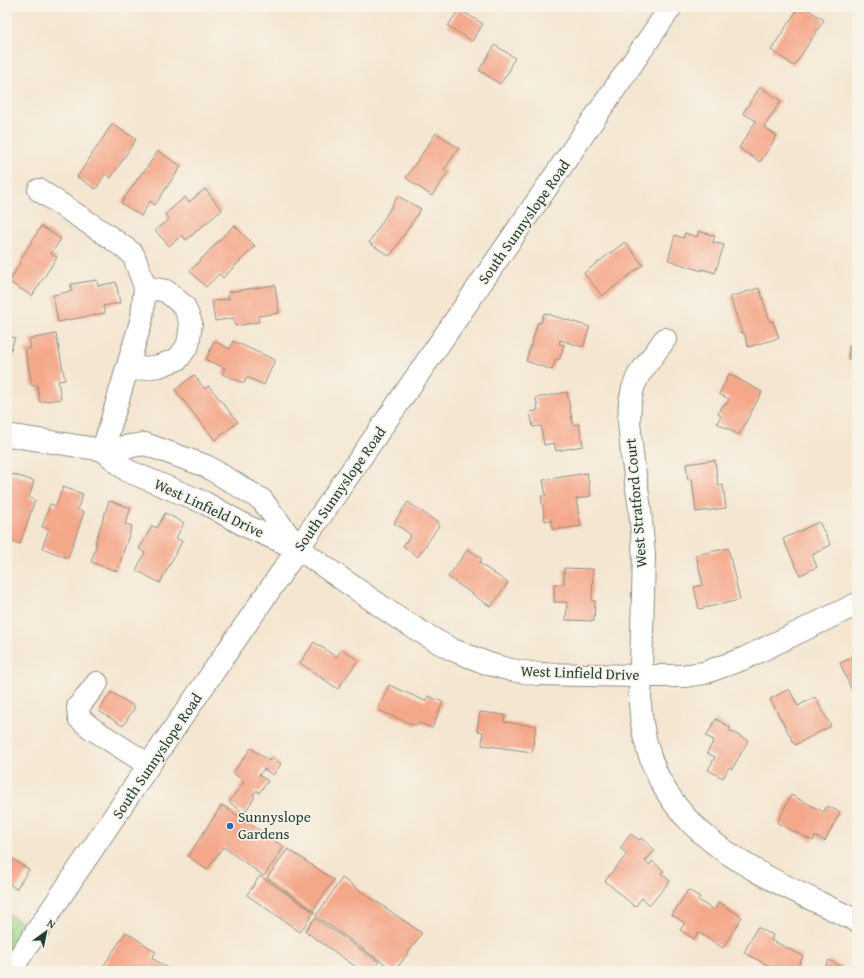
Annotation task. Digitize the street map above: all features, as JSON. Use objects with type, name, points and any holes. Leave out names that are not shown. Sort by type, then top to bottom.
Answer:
[{"type":"street","name":"South Sunnyslope Road","points":[[10,971],[671,7]]},
{"type":"street","points":[[38,190],[107,234],[133,254],[145,287],[142,318],[103,450]]},
{"type":"street","points":[[126,371],[159,366],[178,359],[188,345],[191,323],[184,306],[166,292],[145,287]]},
{"type":"street","name":"West Stratford Court","points":[[665,339],[638,376],[633,388],[630,402],[629,421],[632,455],[640,509],[644,556],[640,676],[641,722],[646,746],[653,767],[680,811],[695,828],[714,844],[749,868],[857,921]]},
{"type":"street","name":"West Linfield Drive","points":[[7,435],[103,450],[145,444],[206,466],[262,500],[299,549]]},
{"type":"street","name":"West Linfield Drive","points":[[103,450],[128,472],[205,503],[246,526],[299,549],[398,618],[454,650],[489,664],[511,670],[538,674],[640,676],[683,676],[704,674],[745,658],[857,604]]},
{"type":"street","points":[[97,683],[78,707],[79,718],[90,728],[150,765]]},
{"type":"green space","points":[[7,913],[36,932],[7,971]]},
{"type":"building","points":[[799,7],[804,7],[824,20],[794,66],[771,50]]},
{"type":"building","points":[[459,9],[483,24],[472,41],[448,26]]},
{"type":"building","points":[[495,45],[515,58],[510,66],[511,68],[500,84],[479,70]]},
{"type":"building","points":[[760,87],[781,101],[764,127],[777,136],[760,162],[739,148],[756,121],[743,113]]},
{"type":"building","points":[[112,124],[136,139],[111,178],[105,174],[96,189],[77,177]]},
{"type":"building","points":[[436,133],[459,148],[444,170],[448,172],[432,196],[406,178]]},
{"type":"building","points":[[158,151],[181,166],[155,205],[150,201],[141,216],[121,203]]},
{"type":"building","points":[[205,189],[222,210],[186,240],[182,235],[169,246],[155,230],[169,219],[165,214],[185,197],[189,202]]},
{"type":"building","points":[[398,196],[421,209],[390,256],[369,243]]},
{"type":"building","points":[[234,225],[255,246],[223,278],[219,274],[206,287],[190,271]]},
{"type":"building","points":[[41,226],[61,239],[51,254],[57,257],[32,296],[9,282],[20,263],[19,262]]},
{"type":"building","points":[[699,231],[715,236],[713,242],[724,245],[715,273],[702,269],[702,271],[668,260],[675,235],[683,238],[685,233],[697,237]]},
{"type":"building","points":[[625,242],[643,265],[602,296],[584,273]]},
{"type":"building","points":[[97,280],[98,286],[116,282],[120,303],[103,306],[105,313],[58,322],[53,295],[72,291],[71,284]]},
{"type":"building","points":[[275,285],[279,313],[258,316],[259,322],[235,326],[234,318],[215,321],[212,301],[229,299],[228,292]]},
{"type":"building","points":[[759,288],[770,322],[773,321],[779,338],[748,347],[730,297]]},
{"type":"building","points":[[544,313],[590,327],[583,347],[560,340],[559,344],[564,345],[559,360],[556,359],[552,370],[526,361],[538,322],[541,323]]},
{"type":"building","points":[[857,331],[857,359],[848,359],[849,346],[853,346],[853,332]]},
{"type":"building","points":[[56,334],[65,380],[58,381],[61,399],[40,402],[37,385],[32,386],[25,349],[31,348],[29,339]]},
{"type":"building","points":[[7,335],[15,338],[7,360]]},
{"type":"building","points":[[214,341],[230,349],[233,341],[275,360],[264,385],[247,377],[244,383],[222,374],[225,368],[206,360]]},
{"type":"building","points":[[729,374],[762,392],[739,435],[717,423],[721,416],[718,414],[729,399],[719,394]]},
{"type":"building","points":[[194,375],[205,389],[209,386],[238,422],[215,440],[175,390]]},
{"type":"building","points":[[567,392],[573,425],[579,424],[583,446],[556,451],[554,443],[544,445],[541,426],[533,427],[530,412],[538,410],[536,398]]},
{"type":"building","points":[[715,460],[718,486],[723,485],[726,508],[696,512],[692,479],[688,480],[686,464]]},
{"type":"building","points":[[587,473],[591,496],[576,499],[581,526],[553,530],[551,520],[545,521],[541,496],[546,496],[543,480]]},
{"type":"building","points":[[12,474],[34,481],[29,498],[35,500],[20,544],[7,540],[7,488]]},
{"type":"building","points":[[63,487],[83,494],[77,510],[84,512],[68,558],[42,548],[49,529],[42,527],[50,504],[56,506]]},
{"type":"building","points":[[109,501],[131,508],[125,524],[132,526],[117,571],[91,562],[97,543],[95,543]]},
{"type":"building","points":[[408,502],[440,524],[418,557],[403,546],[411,535],[394,523]]},
{"type":"building","points":[[165,513],[184,523],[176,538],[182,541],[160,583],[136,570],[145,553],[139,549],[152,526],[157,528]]},
{"type":"building","points":[[819,522],[831,545],[812,555],[817,567],[800,575],[783,539]]},
{"type":"building","points":[[728,548],[740,600],[699,609],[694,587],[703,585],[696,555]]},
{"type":"building","points":[[468,549],[482,559],[479,563],[508,583],[491,607],[448,577]]},
{"type":"building","points":[[564,568],[593,569],[592,601],[595,601],[594,621],[566,620],[567,602],[554,602],[554,584],[564,584]]},
{"type":"building","points":[[314,642],[336,657],[342,649],[358,660],[338,689],[300,663]]},
{"type":"building","points":[[857,656],[857,699],[856,700],[840,663]]},
{"type":"building","points":[[389,685],[425,701],[428,696],[443,702],[432,728],[418,722],[416,726],[378,710]]},
{"type":"building","points":[[789,689],[798,706],[815,697],[831,726],[795,745],[770,699]]},
{"type":"building","points":[[111,692],[135,707],[123,726],[99,711]]},
{"type":"building","points":[[480,712],[505,715],[504,722],[536,726],[532,752],[482,745],[483,732],[477,731]]},
{"type":"building","points":[[716,719],[730,727],[729,730],[748,741],[732,769],[729,767],[723,778],[708,770],[715,757],[707,753],[714,740],[706,736]]},
{"type":"building","points":[[251,748],[269,761],[271,757],[281,764],[273,775],[264,769],[259,775],[268,781],[259,793],[257,790],[253,795],[255,797],[244,813],[229,802],[244,781],[233,773]]},
{"type":"building","points":[[791,795],[824,812],[827,806],[840,812],[825,841],[815,836],[813,841],[777,823]]},
{"type":"building","name":"Sunnyslope Gardens","points":[[222,805],[284,847],[264,876],[223,847],[207,870],[188,856]]},
{"type":"building","points":[[631,834],[639,840],[641,838],[655,850],[645,861],[650,865],[652,861],[664,871],[661,873],[670,881],[650,905],[642,898],[635,907],[605,881],[627,854],[620,848]]},
{"type":"building","points":[[288,849],[334,880],[313,910],[267,878]]},
{"type":"building","points":[[7,855],[29,870],[16,889],[7,882]]},
{"type":"building","points":[[260,876],[314,912],[300,932],[247,895]]},
{"type":"building","points":[[342,878],[422,933],[395,971],[316,916]]},
{"type":"building","points":[[688,890],[700,897],[698,900],[714,910],[719,902],[742,917],[723,948],[698,932],[694,939],[680,930],[685,923],[672,915]]},
{"type":"building","points":[[315,918],[379,962],[372,971],[362,971],[305,931]]},
{"type":"building","points":[[757,927],[773,935],[771,940],[803,956],[796,971],[775,971],[776,969],[744,953]]},
{"type":"building","points":[[126,932],[156,952],[152,958],[172,971],[114,971],[104,965]]},
{"type":"building","points":[[829,960],[850,971],[823,971]]},
{"type":"place","name":"Sunnyslope Gardens","points":[[230,826]]}]
